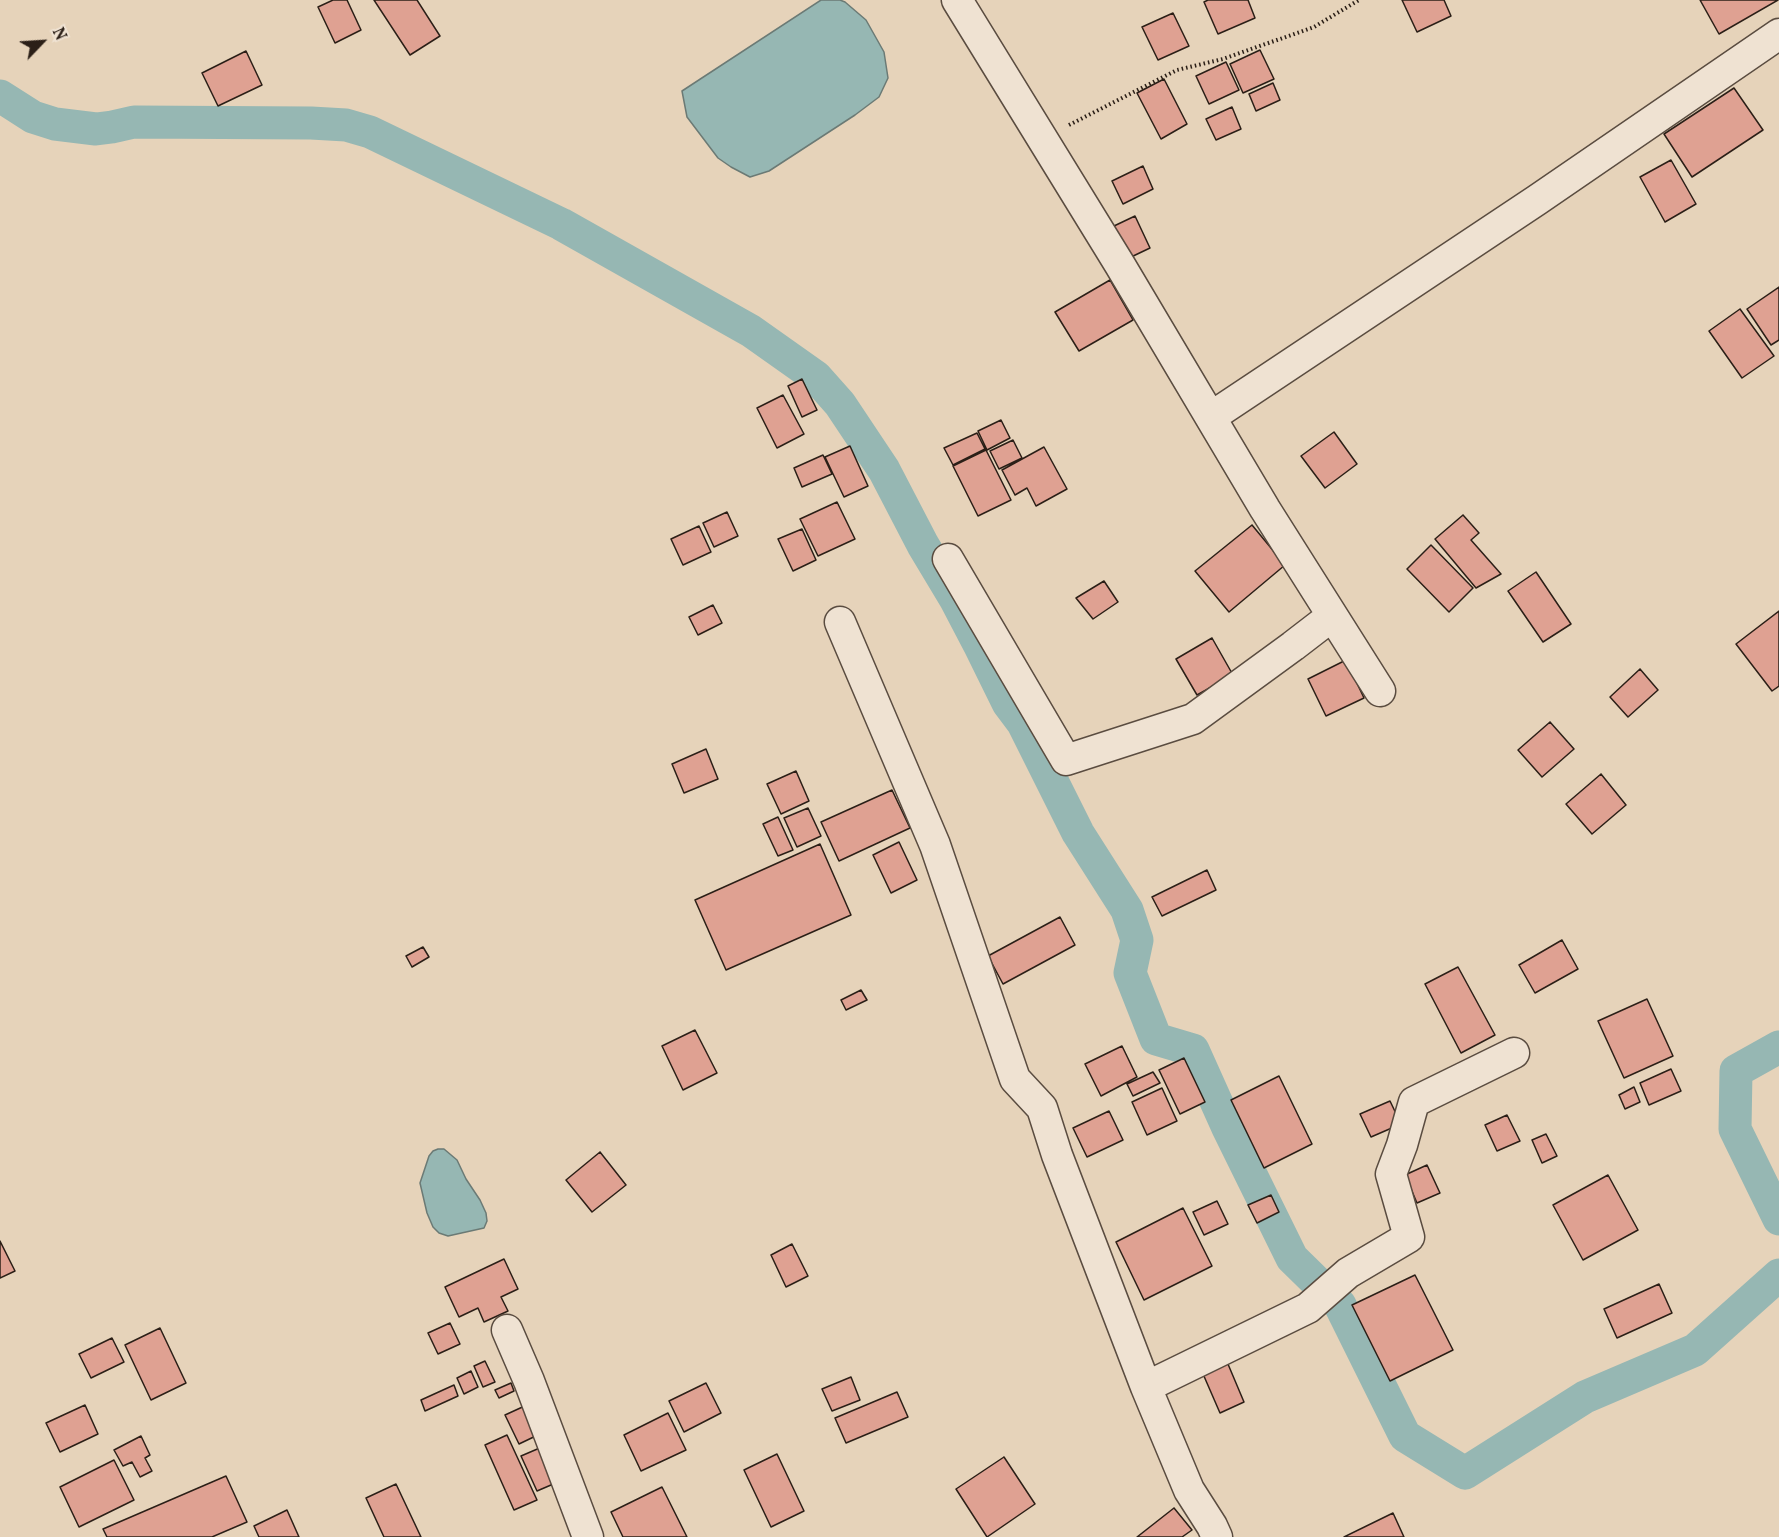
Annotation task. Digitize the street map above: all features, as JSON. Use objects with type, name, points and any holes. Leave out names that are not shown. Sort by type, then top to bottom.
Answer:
[{"type":"street","points":[[957,0],[1120,265],[1265,509],[1380,691]]},
{"type":"street","points":[[1211,417],[1537,200],[1779,34]]},
{"type":"street","points":[[948,559],[1066,760],[1193,719],[1332,615]]},
{"type":"street","points":[[840,622],[935,845],[1015,1079],[1042,1108],[1057,1155],[1146,1387],[1189,1490],[1217,1537]]},
{"type":"street","points":[[1146,1387],[1308,1308],[1348,1272],[1409,1237],[1391,1174],[1414,1102],[1514,1053]]},
{"type":"street","points":[[507,1330],[529,1381],[588,1537]]},
{"type":"path","points":[[1042,140],[1177,70],[1223,59],[1314,27],[1359,0]]},
{"type":"water","points":[[821,0],[845,2],[866,20],[884,52],[888,78],[879,97],[855,115],[769,171],[750,177],[718,158],[687,117],[682,91]]},
{"type":"water","points":[[438,1149],[444,1149],[457,1160],[486,1213],[487,1221],[484,1228],[448,1236],[439,1233],[433,1227],[420,1183],[429,1156]]},
{"type":"building","points":[[333,0],[347,0],[361,30],[335,43],[318,7]]},
{"type":"building","points":[[374,0],[417,0],[440,36],[410,55]]},
{"type":"building","points":[[1208,0],[1248,0],[1255,18],[1218,34],[1204,2]]},
{"type":"building","points":[[1402,0],[1444,0],[1451,16],[1417,32]]},
{"type":"building","points":[[1700,0],[1778,0],[1719,34]]},
{"type":"building","points":[[1173,13],[1189,46],[1158,60],[1142,27]]},
{"type":"building","points":[[1260,50],[1274,79],[1243,93],[1230,64]]},
{"type":"building","points":[[246,51],[262,85],[218,106],[202,73]]},
{"type":"building","points":[[1226,62],[1239,90],[1209,104],[1196,76]]},
{"type":"building","points":[[1164,79],[1187,124],[1161,139],[1137,93]]},
{"type":"building","points":[[1273,83],[1280,100],[1256,111],[1249,94]]},
{"type":"building","points":[[1734,88],[1763,130],[1692,177],[1664,134]]},
{"type":"building","points":[[1232,107],[1241,129],[1216,140],[1206,119]]},
{"type":"building","points":[[1671,160],[1696,204],[1665,222],[1640,177]]},
{"type":"building","points":[[1143,166],[1153,189],[1123,204],[1112,181]]},
{"type":"building","points":[[1135,216],[1150,248],[1129,258],[1114,226]]},
{"type":"building","points":[[1110,280],[1133,320],[1079,351],[1055,312]]},
{"type":"building","points":[[1779,287],[1779,340],[1771,345],[1747,309]]},
{"type":"building","points":[[1740,309],[1774,356],[1742,378],[1709,331]]},
{"type":"building","points":[[802,379],[817,410],[802,417],[788,386]]},
{"type":"building","points":[[783,395],[804,434],[777,448],[757,408]]},
{"type":"building","points":[[1001,420],[1010,438],[987,450],[978,431]]},
{"type":"building","points":[[1334,432],[1357,464],[1325,488],[1301,456]]},
{"type":"building","points":[[977,433],[985,449],[953,465],[944,448]]},
{"type":"building","points":[[1013,440],[1022,458],[999,469],[990,451]]},
{"type":"building","points":[[850,446],[868,486],[844,497],[825,457]]},
{"type":"building","points":[[1044,447],[1067,489],[1036,506],[1027,488],[1015,495],[1002,470]]},
{"type":"building","points":[[986,450],[1011,500],[978,516],[953,466]]},
{"type":"building","points":[[823,455],[832,474],[802,487],[794,468]]},
{"type":"building","points":[[837,502],[855,539],[818,556],[800,519]]},
{"type":"building","points":[[727,512],[738,536],[714,547],[703,523]]},
{"type":"building","points":[[1463,515],[1479,533],[1471,540],[1501,574],[1476,588],[1435,539]]},
{"type":"building","points":[[1252,525],[1285,565],[1229,612],[1195,571]]},
{"type":"building","points":[[699,526],[711,552],[683,565],[671,539]]},
{"type":"building","points":[[802,529],[816,560],[793,571],[778,539]]},
{"type":"building","points":[[1431,545],[1473,588],[1449,612],[1407,569]]},
{"type":"building","points":[[1536,572],[1571,624],[1543,642],[1508,591]]},
{"type":"building","points":[[1104,581],[1118,602],[1093,619],[1076,598]]},
{"type":"building","points":[[713,605],[722,623],[698,635],[689,617]]},
{"type":"building","points":[[1779,611],[1779,686],[1772,691],[1736,644]]},
{"type":"building","points":[[1212,638],[1233,675],[1197,695],[1176,659]]},
{"type":"building","points":[[1346,660],[1364,698],[1326,716],[1308,679]]},
{"type":"building","points":[[1640,669],[1658,690],[1628,717],[1610,697]]},
{"type":"building","points":[[1550,722],[1574,749],[1542,777],[1518,750]]},
{"type":"building","points":[[706,749],[718,779],[684,793],[672,764]]},
{"type":"building","points":[[796,771],[809,801],[781,814],[767,784]]},
{"type":"building","points":[[1601,774],[1626,805],[1592,834],[1566,804]]},
{"type":"building","points":[[892,790],[910,828],[839,861],[821,822]]},
{"type":"building","points":[[808,808],[821,836],[797,847],[784,818]]},
{"type":"building","points":[[778,817],[793,850],[778,856],[763,824]]},
{"type":"building","points":[[899,842],[917,880],[891,893],[873,855]]},
{"type":"building","points":[[820,844],[851,915],[726,970],[695,900]]},
{"type":"building","points":[[1207,870],[1216,890],[1162,916],[1152,897]]},
{"type":"building","points":[[1060,917],[1075,945],[1003,984],[988,956]]},
{"type":"building","points":[[1562,940],[1578,969],[1535,993],[1519,965]]},
{"type":"building","points":[[423,947],[429,957],[412,967],[406,956]]},
{"type":"building","points":[[1458,967],[1495,1035],[1461,1053],[1425,984]]},
{"type":"building","points":[[861,990],[867,1000],[846,1010],[841,1000]]},
{"type":"building","points":[[1647,999],[1673,1056],[1624,1078],[1598,1021]]},
{"type":"building","points":[[695,1030],[717,1073],[683,1090],[662,1046]]},
{"type":"building","points":[[1122,1046],[1137,1077],[1101,1096],[1085,1064]]},
{"type":"building","points":[[1184,1058],[1205,1102],[1180,1114],[1159,1070]]},
{"type":"building","points":[[1671,1069],[1681,1091],[1649,1105],[1640,1083]]},
{"type":"building","points":[[1153,1072],[1160,1083],[1133,1096],[1127,1084]]},
{"type":"building","points":[[1279,1076],[1312,1144],[1264,1168],[1231,1100]]},
{"type":"building","points":[[1634,1087],[1640,1102],[1625,1109],[1619,1095]]},
{"type":"building","points":[[1162,1088],[1177,1121],[1147,1135],[1132,1102]]},
{"type":"building","points":[[1390,1101],[1401,1124],[1371,1137],[1360,1114]]},
{"type":"building","points":[[1109,1111],[1123,1140],[1087,1157],[1073,1128]]},
{"type":"building","points":[[1507,1115],[1520,1141],[1497,1151],[1485,1125]]},
{"type":"building","points":[[1546,1134],[1557,1156],[1542,1163],[1532,1140]]},
{"type":"building","points":[[600,1152],[626,1185],[592,1212],[566,1180]]},
{"type":"building","points":[[1427,1165],[1440,1193],[1417,1203],[1405,1175]]},
{"type":"building","points":[[1608,1175],[1638,1230],[1583,1260],[1553,1205]]},
{"type":"building","points":[[1271,1195],[1279,1212],[1257,1223],[1248,1205]]},
{"type":"building","points":[[1217,1201],[1228,1224],[1204,1235],[1193,1212]]},
{"type":"building","points":[[1183,1208],[1212,1266],[1144,1300],[1116,1242]]},
{"type":"building","points":[[0,1241],[15,1271],[0,1278]]},
{"type":"building","points":[[792,1244],[808,1276],[786,1287],[771,1255]]},
{"type":"building","points":[[504,1259],[518,1289],[501,1297],[508,1311],[484,1322],[478,1308],[459,1317],[445,1287]]},
{"type":"building","points":[[1415,1275],[1453,1350],[1390,1381],[1352,1305]]},
{"type":"building","points":[[1659,1284],[1672,1313],[1617,1338],[1604,1309]]},
{"type":"building","points":[[450,1323],[460,1344],[438,1354],[428,1333]]},
{"type":"building","points":[[160,1328],[186,1383],[151,1400],[125,1345]]},
{"type":"building","points":[[112,1338],[124,1362],[91,1378],[79,1354]]},
{"type":"building","points":[[1225,1357],[1244,1402],[1220,1413],[1200,1367]]},
{"type":"building","points":[[485,1361],[495,1382],[483,1387],[474,1366]]},
{"type":"building","points":[[471,1371],[478,1387],[464,1394],[457,1378]]},
{"type":"building","points":[[851,1377],[860,1400],[832,1411],[822,1389]]},
{"type":"building","points":[[511,1383],[514,1391],[499,1398],[495,1390]]},
{"type":"building","points":[[706,1383],[721,1413],[684,1432],[669,1401]]},
{"type":"building","points":[[454,1385],[458,1396],[425,1411],[421,1400]]},
{"type":"building","points":[[897,1392],[908,1417],[846,1443],[835,1418]]},
{"type":"building","points":[[529,1404],[542,1433],[519,1444],[505,1415]]},
{"type":"building","points":[[85,1405],[98,1434],[60,1452],[46,1423]]},
{"type":"building","points":[[668,1413],[686,1450],[641,1471],[624,1435]]},
{"type":"building","points":[[507,1435],[537,1500],[514,1510],[485,1445]]},
{"type":"building","points":[[141,1436],[150,1455],[145,1458],[152,1471],[140,1477],[132,1462],[123,1466],[114,1450]]},
{"type":"building","points":[[542,1447],[558,1482],[537,1491],[521,1456]]},
{"type":"building","points":[[777,1454],[804,1511],[771,1527],[744,1470]]},
{"type":"building","points":[[1004,1457],[1035,1504],[987,1537],[956,1489]]},
{"type":"building","points":[[114,1460],[134,1500],[79,1527],[60,1487]]},
{"type":"building","points":[[226,1476],[247,1522],[212,1537],[107,1537],[103,1529]]},
{"type":"building","points":[[396,1484],[421,1537],[384,1537],[366,1498]]},
{"type":"building","points":[[662,1487],[687,1537],[623,1537],[611,1512]]},
{"type":"building","points":[[1174,1508],[1192,1530],[1182,1537],[1137,1537]]},
{"type":"building","points":[[287,1510],[299,1537],[259,1537],[254,1526]]},
{"type":"building","points":[[1393,1513],[1404,1537],[1344,1537]]},
{"type":"waterway","points":[[0,96],[33,117],[55,124],[96,129],[134,122],[311,123],[346,125],[370,132],[561,224],[751,331],[816,377],[840,404],[884,470],[923,545],[956,600],[1008,703],[1023,723],[1078,833],[1127,910],[1137,940],[1130,973],[1156,1039],[1193,1050],[1228,1128],[1292,1258],[1340,1305],[1405,1436],[1465,1473],[1585,1397],[1695,1350],[1779,1275]]},
{"type":"waterway","points":[[1779,1047],[1736,1071],[1735,1129],[1779,1219]]}]
